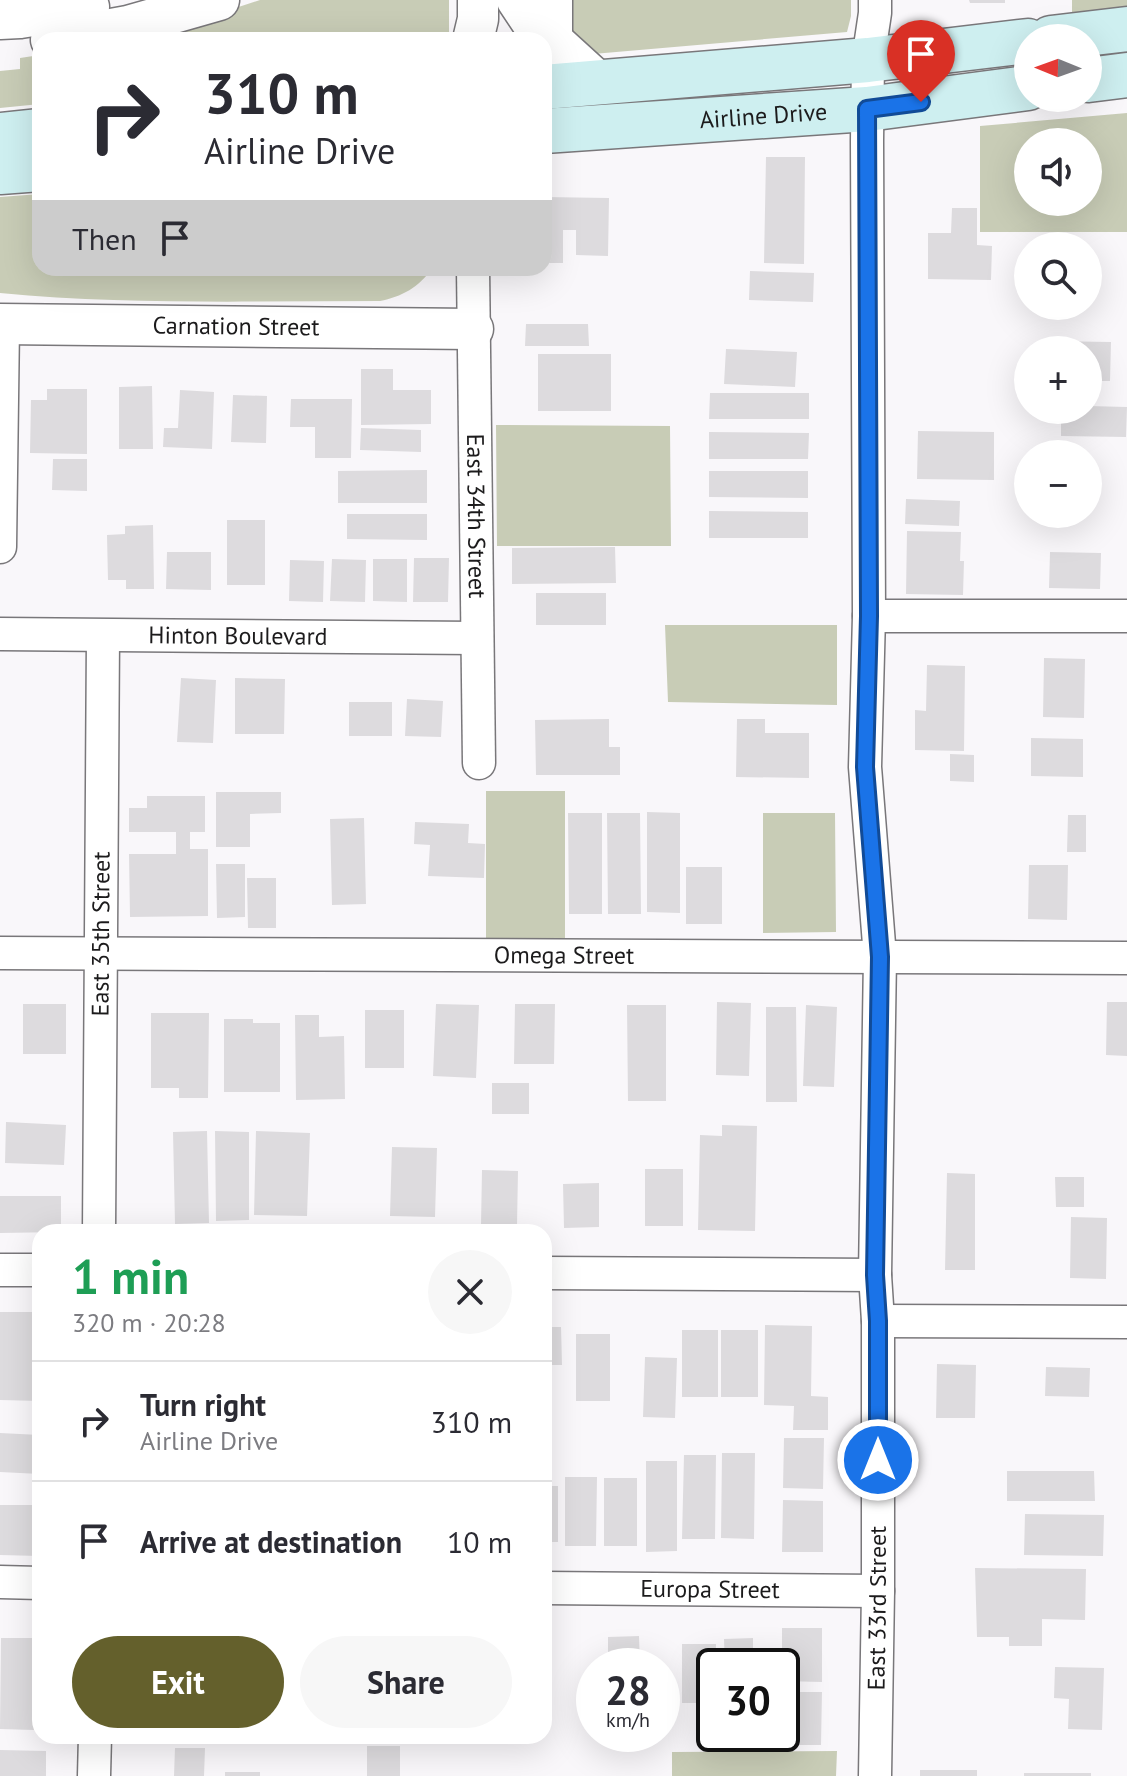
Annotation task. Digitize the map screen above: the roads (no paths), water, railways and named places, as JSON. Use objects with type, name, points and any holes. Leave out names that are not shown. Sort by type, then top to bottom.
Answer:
[{"type":"main road","points":[[1102,32],[1127,29]]},
{"type":"main road","name":"Airline Drive","points":[[552,86],[868,60],[1014,43]]},
{"type":"main road","points":[[1102,78],[1127,75]]},
{"type":"main road","name":"Airline Drive","points":[[552,130],[867,109],[1014,90]]},
{"type":"main road","points":[[0,135],[32,132]]},
{"type":"main road","points":[[0,172],[32,170]]},
{"type":"street","points":[[0,19],[124,0]]},
{"type":"street","points":[[95,32],[128,26],[219,0]]},
{"type":"street","points":[[475,32],[478,0]]},
{"type":"street","points":[[517,0],[531,21],[544,32]]},
{"type":"street","points":[[556,0],[556,42]]},
{"type":"street","name":"East 33rd Street","points":[[875,0],[868,60],[867,109],[869,616],[865,767],[880,957],[875,1275],[878,1321],[875,1776]]},
{"type":"street","points":[[552,39],[598,82]]},
{"type":"street","points":[[0,47],[32,43]]},
{"type":"street","name":"East 34th Street","points":[[472,276],[479,763]]},
{"type":"street","points":[[0,547],[2,325]]},
{"type":"street","name":"Carnation Street","points":[[2,325],[473,329]]},
{"type":"street","points":[[869,616],[1127,616]]},
{"type":"street","name":"Hinton Boulevard","points":[[0,634],[477,638]]},
{"type":"street","name":"East 35th Street","points":[[99,1224],[103,636]]},
{"type":"street","name":"Omega Street","points":[[0,953],[1127,958]]},
{"type":"street","points":[[0,1270],[32,1270]]},
{"type":"street","points":[[552,1273],[875,1275]]},
{"type":"street","points":[[878,1321],[1127,1322]]},
{"type":"street","points":[[0,1582],[32,1583]]},
{"type":"street","name":"Europa Street","points":[[552,1588],[878,1591]]},
{"type":"street","points":[[94,1776],[95,1744]]}]
